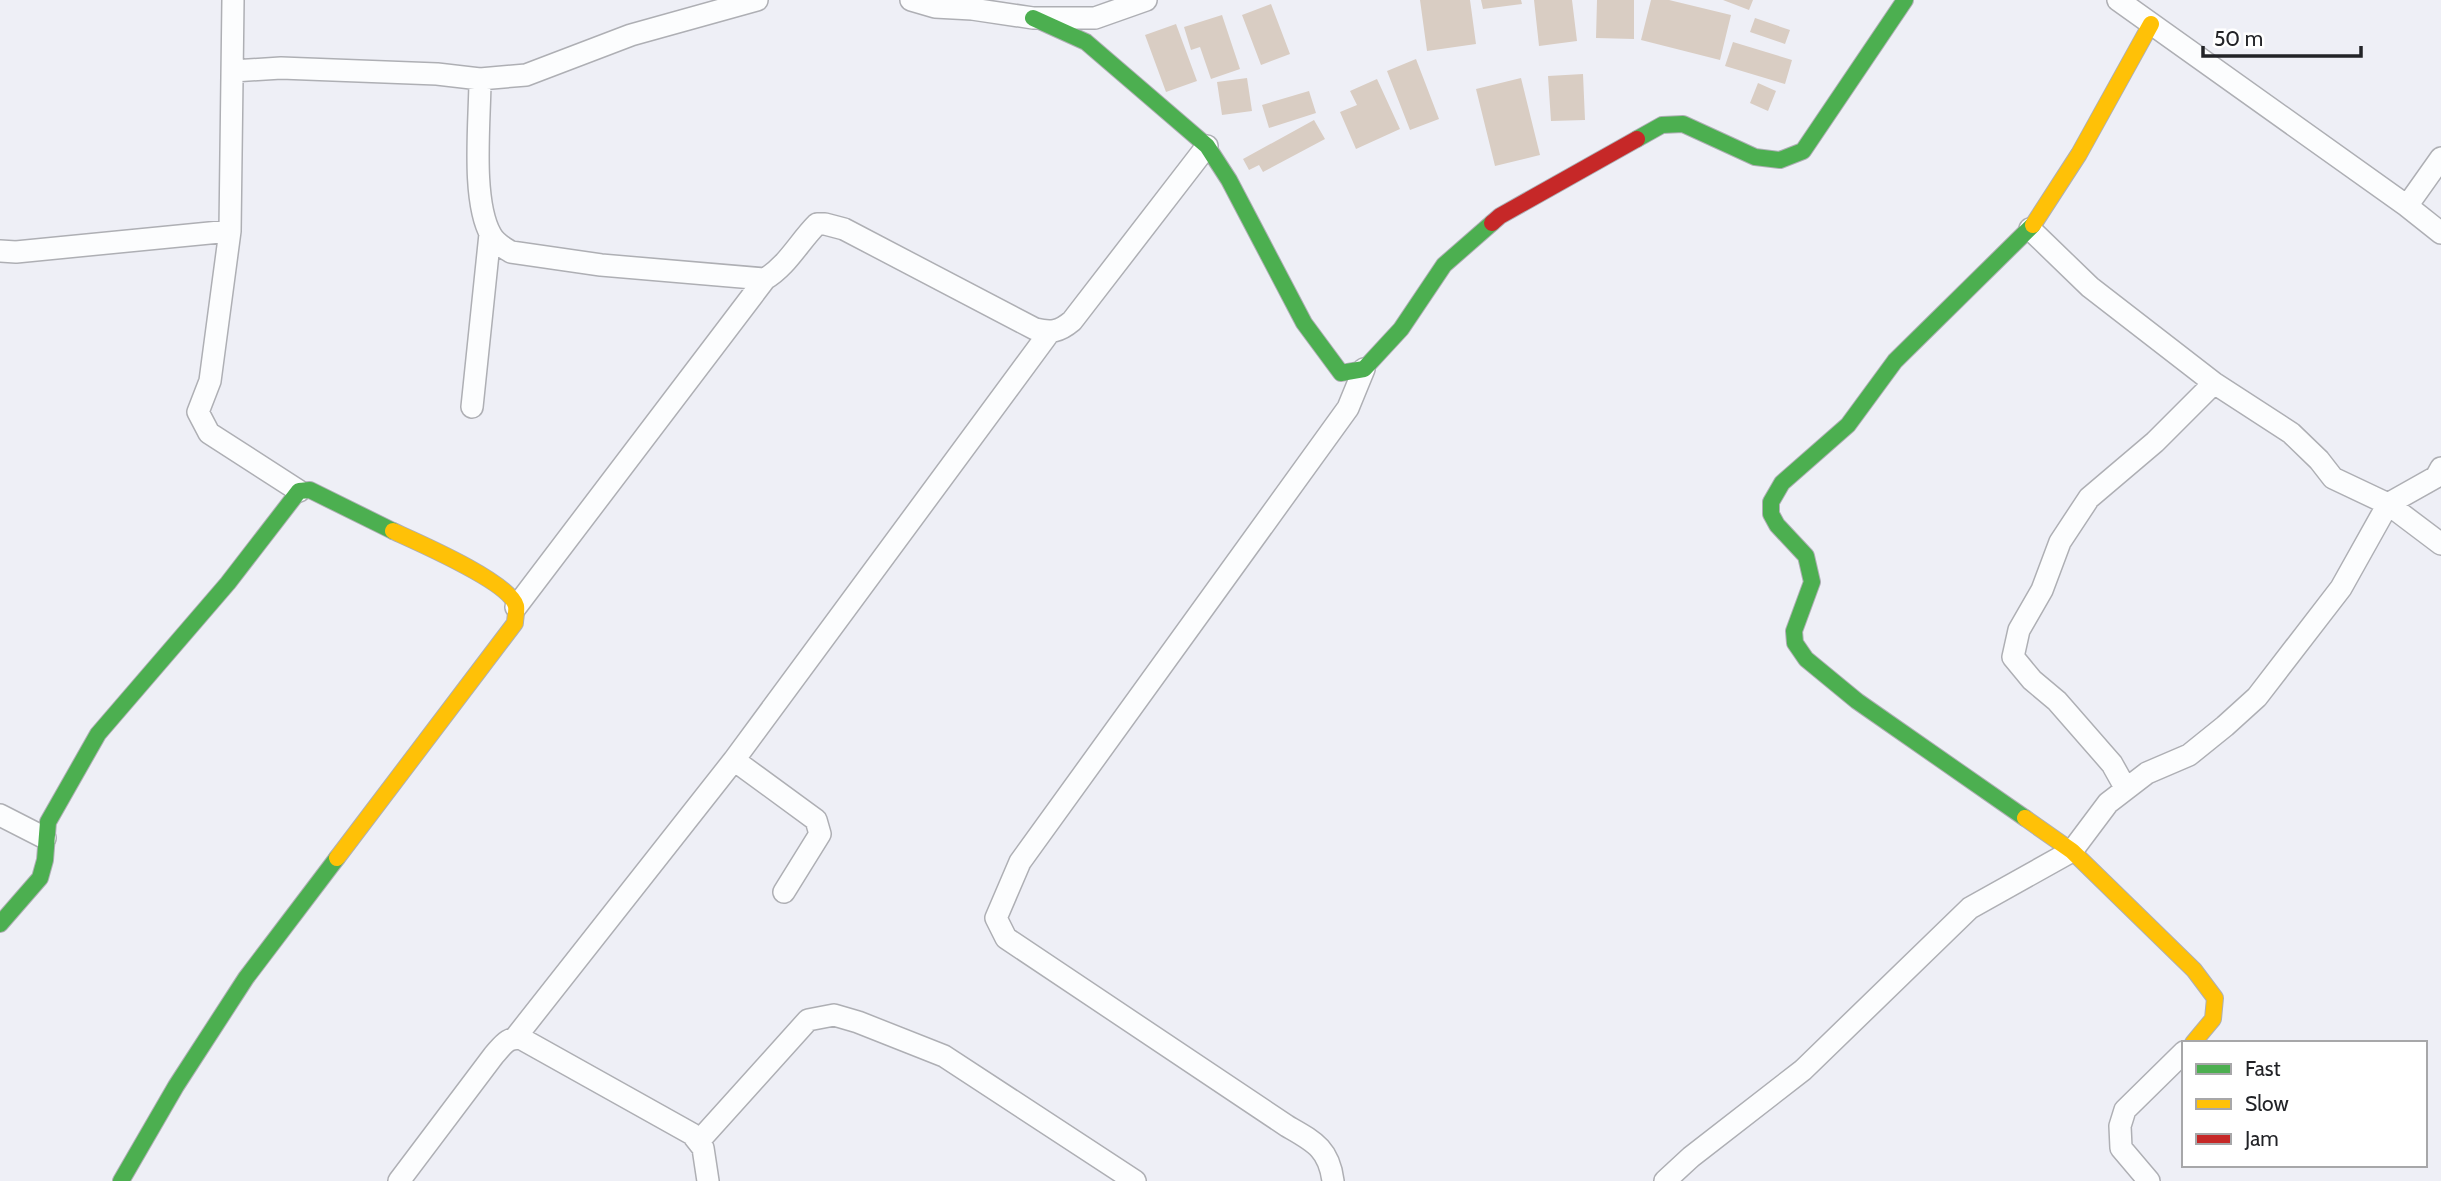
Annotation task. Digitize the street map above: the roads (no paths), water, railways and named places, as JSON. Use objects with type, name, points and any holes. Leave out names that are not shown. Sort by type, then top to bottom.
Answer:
[{"type":"street","points":[[233,0],[230,231],[210,381],[198,412],[209,433],[299,491]]},
{"type":"street","points":[[233,71],[281,68],[437,74],[480,79],[526,75],[631,35],[757,0]]},
{"type":"street","points":[[911,0],[935,7],[972,9],[1032,18],[1095,18],[1146,0]]},
{"type":"street","points":[[1332,1181],[1331,1167],[1319,1145],[1006,937],[996,918],[1020,862],[1348,408],[1364,369],[1401,329],[1444,265],[1500,216],[1662,125],[1683,124],[1755,157],[1780,160],[1803,151],[1905,0]]},
{"type":"street","points":[[2118,0],[2441,233]]},
{"type":"street","points":[[1032,18],[1086,42],[1207,146],[1229,180],[1304,323],[1340,373],[1364,369]]},
{"type":"street","points":[[2151,24],[2079,154],[2029,229],[1895,361],[1848,425],[1782,483],[1771,502],[1771,514],[1777,525],[1806,556],[1810,569],[1812,582],[1794,631],[1795,643],[1806,659],[1857,701],[2072,851],[2194,970],[2216,998],[2213,1019],[2195,1041]]},
{"type":"street","points":[[480,79],[479,183],[485,220],[498,245],[530,257],[677,273],[765,279]]},
{"type":"street","points":[[516,607],[765,279],[778,271],[801,239],[817,224],[844,229],[1035,329],[1049,333],[1062,330],[1072,321],[1207,146]]},
{"type":"street","points":[[2407,206],[2441,158]]},
{"type":"street","points":[[2029,229],[2090,286],[2214,383],[2291,433],[2333,478],[2388,504],[2441,544]]},
{"type":"street","points":[[0,251],[16,252],[230,231]]},
{"type":"street","points":[[472,407],[490,234]]},
{"type":"street","points":[[515,1038],[734,760],[1049,333]]},
{"type":"street","points":[[2126,789],[2112,764],[2057,701],[2032,680],[2013,657],[2019,630],[2042,590],[2060,542],[2089,498],[2155,442],[2214,383]]},
{"type":"street","points":[[1665,1181],[1691,1157],[1803,1070],[1970,908],[2072,851],[2108,803],[2147,773],[2189,755],[2225,726],[2256,697],[2341,588],[2388,504],[2435,477],[2441,468]]},
{"type":"street","points":[[0,924],[40,879],[45,860],[48,822],[98,734],[228,583],[299,491],[310,490],[478,572],[512,599],[516,607],[515,623],[246,978],[176,1086],[121,1181]]},
{"type":"street","points":[[734,760],[816,820],[820,834],[784,892]]},
{"type":"street","points":[[0,815],[45,838]]},
{"type":"street","points":[[699,1141],[808,1020],[834,1015],[944,1056],[1135,1181]]},
{"type":"street","points":[[399,1181],[494,1055],[507,1040],[515,1038],[522,1039],[692,1134],[703,1148],[708,1181]]},
{"type":"street","points":[[2149,1181],[2121,1148],[2120,1126],[2126,1110],[2182,1054]]}]
